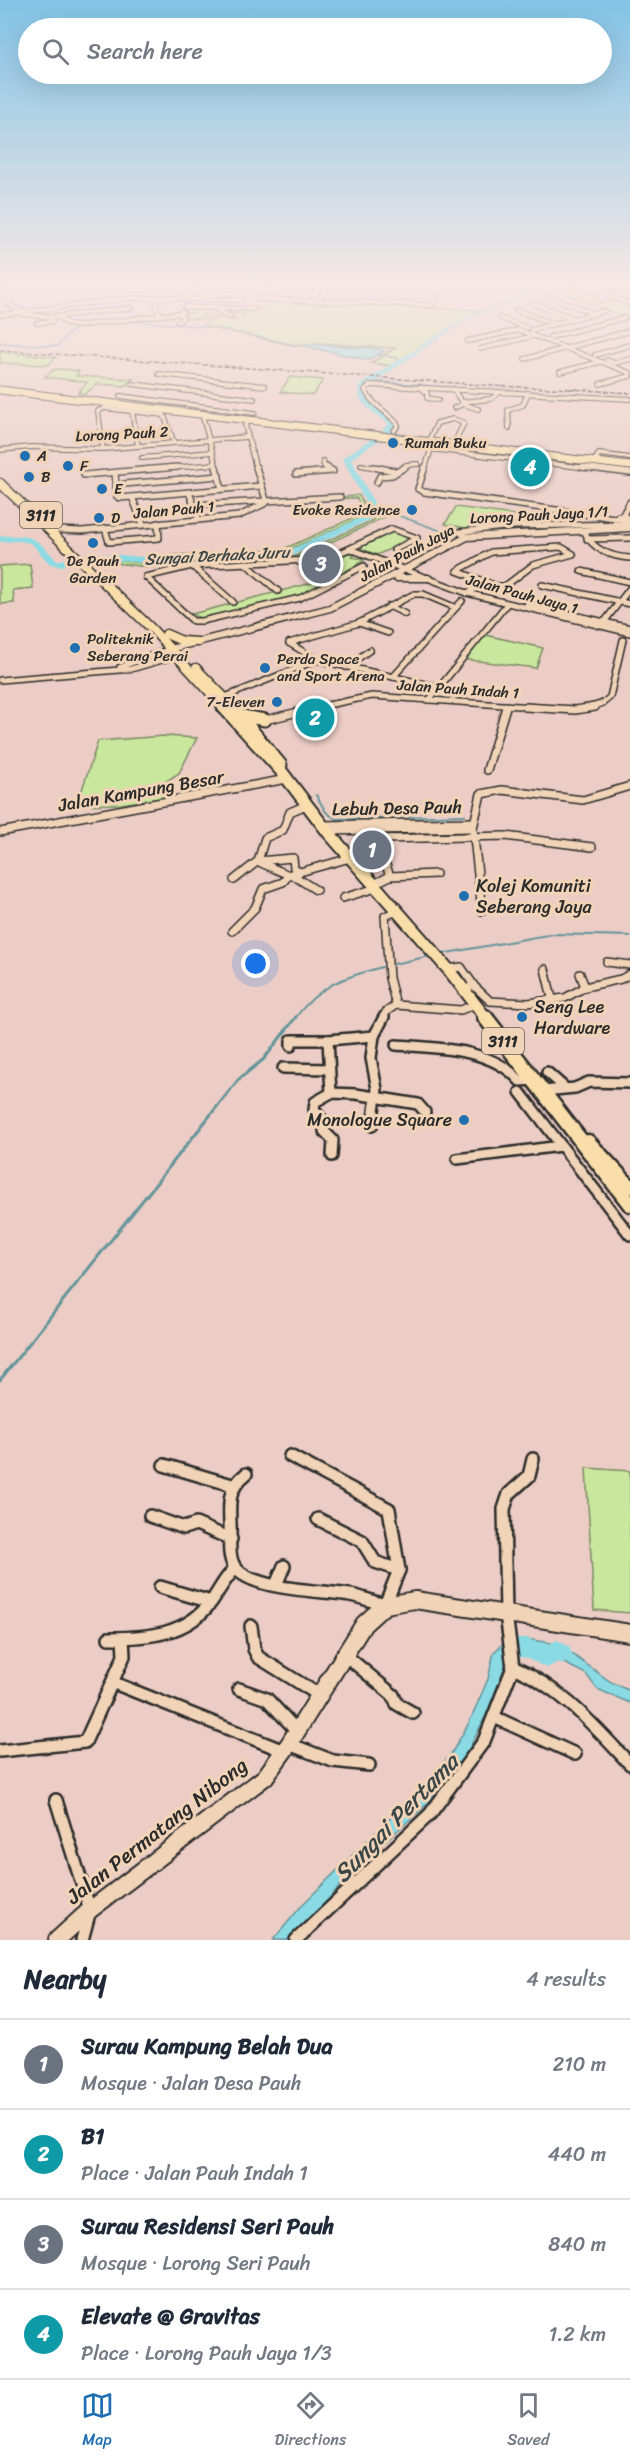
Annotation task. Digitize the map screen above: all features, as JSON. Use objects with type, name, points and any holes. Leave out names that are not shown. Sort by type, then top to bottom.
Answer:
[{"type":"main road","points":[[0,388],[253,416],[360,431]]},
{"type":"main road","points":[[0,388],[161,404],[424,439],[598,456],[630,464]]},
{"type":"main road","points":[[424,439],[483,452],[630,464]]},
{"type":"main road","name":"3111","points":[[0,477],[67,539],[79,554]]},
{"type":"main road","name":"3111","points":[[0,483],[79,554],[225,697],[324,828],[446,966],[468,987],[475,1004],[514,1065],[534,1080],[578,1133],[599,1152],[630,1187]]},
{"type":"main road","name":"3111","points":[[89,564],[165,634],[177,651],[274,754],[285,776]]},
{"type":"main road","points":[[165,634],[182,641],[198,642]]},
{"type":"main road","points":[[247,724],[258,724],[265,720]]},
{"type":"main road","points":[[247,724],[265,720]]},
{"type":"main road","name":"3111","points":[[578,1133],[591,1155],[630,1204]]},
{"type":"main road","points":[[385,1605],[415,1600],[630,1633]]},
{"type":"main road","name":"Jalan Permatang Nibong","points":[[57,1940],[90,1910],[265,1777],[290,1742],[364,1624],[385,1605]]},
{"type":"street","points":[[148,386],[159,374],[265,386]]},
{"type":"street","points":[[600,384],[630,375]]},
{"type":"street","points":[[214,394],[226,382]]},
{"type":"street","points":[[132,384],[254,399]]},
{"type":"street","points":[[394,431],[398,424],[370,404],[365,388],[372,384],[630,399]]},
{"type":"street","points":[[420,387],[426,392],[425,399],[438,400]]},
{"type":"street","points":[[453,389],[462,403],[478,410]]},
{"type":"street","points":[[161,404],[176,390]]},
{"type":"street","points":[[454,408],[462,403],[491,399],[500,392]]},
{"type":"street","points":[[509,428],[508,410],[524,405],[528,393]]},
{"type":"street","points":[[120,396],[161,404],[253,416]]},
{"type":"street","points":[[103,449],[98,411],[105,408],[166,416],[174,443]]},
{"type":"street","points":[[132,411],[138,446]]},
{"type":"street","points":[[444,414],[464,423],[455,441]]},
{"type":"street","points":[[253,416],[245,425],[246,437],[266,501]]},
{"type":"street","points":[[203,418],[222,489]]},
{"type":"street","points":[[424,439],[437,423],[453,419]]},
{"type":"street","name":"Lorong Pauh 2","points":[[0,450],[31,447],[103,449],[246,437]]},
{"type":"street","points":[[630,473],[517,460],[483,452],[430,449],[418,489],[627,522],[630,502]]},
{"type":"street","points":[[142,458],[212,452]]},
{"type":"street","points":[[517,460],[505,455],[525,454]]},
{"type":"street","points":[[598,456],[630,458]]},
{"type":"street","points":[[296,474],[333,471],[324,466],[322,461]]},
{"type":"street","points":[[84,475],[216,464]]},
{"type":"street","points":[[377,482],[380,476],[392,475],[406,465],[418,464]]},
{"type":"street","points":[[361,465],[398,471],[406,477]]},
{"type":"street","points":[[115,473],[118,498],[261,486]]},
{"type":"street","points":[[124,484],[219,476]]},
{"type":"street","points":[[189,492],[199,520]]},
{"type":"street","points":[[132,497],[143,524]]},
{"type":"street","points":[[194,505],[266,501],[279,503],[340,497]]},
{"type":"street","name":"Jalan Pauh 1","points":[[57,530],[82,531],[243,516],[266,501]]},
{"type":"street","points":[[591,524],[616,519]]},
{"type":"street","name":"Lorong Pauh Jaya 1/1","points":[[581,530],[591,524],[627,522]]},
{"type":"street","name":"Jalan Pauh Jaya","points":[[177,651],[333,612],[408,570],[475,539],[581,530],[627,522]]},
{"type":"street","points":[[105,528],[109,542],[159,538],[161,537],[158,523]]},
{"type":"street","points":[[364,566],[300,598],[198,621],[193,621],[146,577],[192,566],[327,559],[392,529],[417,538],[394,550]]},
{"type":"street","points":[[581,530],[630,538]]},
{"type":"street","points":[[581,530],[614,556],[630,558]]},
{"type":"street","name":"Jalan Pauh Jaya","points":[[177,651],[198,642],[330,608],[408,570],[467,537],[581,530]]},
{"type":"street","name":"Jalan Pauh 1","points":[[67,539],[82,531]]},
{"type":"street","points":[[467,593],[487,583],[505,586],[533,565],[573,554],[561,547],[491,552],[457,571],[487,583]]},
{"type":"street","name":"Jalan Pauh Jaya 1","points":[[350,549],[467,593],[506,604],[602,624],[630,633]]},
{"type":"street","points":[[298,560],[320,577],[333,582]]},
{"type":"street","points":[[245,563],[278,591]]},
{"type":"street","points":[[396,578],[428,578],[425,564]]},
{"type":"street","points":[[192,566],[233,602]]},
{"type":"street","points":[[581,571],[630,582]]},
{"type":"street","points":[[542,585],[630,604]]},
{"type":"street","points":[[602,624],[630,588]]},
{"type":"street","points":[[440,687],[317,660],[289,644],[359,623],[389,606],[418,594],[454,607]]},
{"type":"street","points":[[393,677],[454,607],[462,601]]},
{"type":"street","points":[[429,700],[506,604]]},
{"type":"street","points":[[527,604],[602,624],[630,628]]},
{"type":"street","points":[[389,606],[405,614]]},
{"type":"street","points":[[359,623],[388,633]]},
{"type":"street","name":"Jalan Pauh Indah 1","points":[[265,720],[357,697],[575,710],[603,707],[613,702],[617,694],[618,663],[623,640]]},
{"type":"street","points":[[346,667],[370,650]]},
{"type":"street","points":[[107,671],[177,651]]},
{"type":"street","points":[[0,680],[107,671],[153,664],[177,651]]},
{"type":"street","points":[[146,658],[153,664]]},
{"type":"street","points":[[225,697],[317,660]]},
{"type":"street","points":[[487,770],[506,705]]},
{"type":"street","name":"Jalan Kampung Besar","points":[[0,832],[285,776]]},
{"type":"street","points":[[482,911],[473,837],[473,825],[481,794],[489,791],[583,800],[630,786]]},
{"type":"street","points":[[260,861],[265,838],[283,830],[290,812],[306,805]]},
{"type":"street","name":"Lebuh Desa Pauh","points":[[324,828],[473,825]]},
{"type":"street","points":[[384,839],[518,837],[592,848]]},
{"type":"street","points":[[232,931],[255,908],[263,889],[283,882],[293,874],[361,855],[384,860],[390,876]]},
{"type":"street","points":[[234,880],[242,878],[252,864],[260,861],[292,858],[293,874]]},
{"type":"street","points":[[260,861],[293,874],[316,890]]},
{"type":"street","points":[[343,898],[375,886],[390,876],[436,874]]},
{"type":"street","points":[[396,1005],[389,978],[386,916],[397,911]]},
{"type":"street","points":[[607,962],[630,966]]},
{"type":"street","points":[[545,969],[552,998]]},
{"type":"street","points":[[580,974],[585,987]]},
{"type":"street","points":[[468,987],[494,1002],[528,1003],[574,995],[585,987],[621,980],[630,974]]},
{"type":"street","points":[[372,1126],[376,1073],[371,1058],[374,1036],[386,1012],[396,1005],[461,1010],[475,1004]]},
{"type":"street","points":[[291,1046],[291,1040],[296,1038],[328,1040],[336,1037],[374,1036]]},
{"type":"street","points":[[328,1040],[331,1093]]},
{"type":"street","points":[[396,1045],[435,1049],[514,1065]]},
{"type":"street","points":[[283,1068],[329,1069]]},
{"type":"street","points":[[547,1072],[566,1089]]},
{"type":"street","points":[[543,1090],[566,1089],[589,1082],[630,1083]]},
{"type":"street","points":[[520,1092],[630,1235]]},
{"type":"street","points":[[333,1156],[333,1140],[324,1131],[324,1121],[314,1110],[315,1102],[331,1093],[418,1104],[425,1112]]},
{"type":"street","points":[[536,1112],[555,1106]]},
{"type":"street","points":[[457,1159],[561,1146]]},
{"type":"street","points":[[246,1474],[232,1485],[229,1514],[233,1564],[239,1572],[276,1585],[351,1595],[385,1605],[399,1570],[389,1509],[290,1456]]},
{"type":"street","points":[[296,1940],[430,1814],[484,1741],[512,1663],[506,1614],[504,1509],[510,1494],[524,1486],[529,1479],[533,1459]]},
{"type":"street","points":[[164,1466],[232,1485]]},
{"type":"street","points":[[150,1516],[184,1528],[196,1524],[231,1539]]},
{"type":"street","points":[[318,1519],[362,1541],[370,1560],[378,1566],[399,1570]]},
{"type":"street","points":[[276,1585],[284,1566]]},
{"type":"street","points":[[109,1638],[163,1635],[187,1626],[201,1615],[227,1575],[236,1568]]},
{"type":"street","points":[[160,1587],[211,1602]]},
{"type":"street","points":[[251,1626],[254,1649],[258,1657],[320,1695]]},
{"type":"street","points":[[0,1751],[85,1742],[114,1683],[124,1656],[123,1638]]},
{"type":"street","points":[[344,1654],[393,1695],[397,1704],[413,1713]]},
{"type":"street","points":[[512,1663],[533,1674],[570,1700],[630,1764]]},
{"type":"street","points":[[114,1683],[290,1742],[333,1761],[369,1765]]},
{"type":"street","points":[[240,1689],[267,1699],[290,1742]]},
{"type":"street","points":[[494,1717],[575,1754]]},
{"type":"street","points":[[56,1800],[90,1910],[82,1940]]},
{"type":"green space","points":[[49,374],[77,374],[76,376],[133,379],[125,386],[97,384],[85,394],[78,393],[87,382],[45,377]]},
{"type":"green space","points":[[290,377],[323,380],[313,395],[280,392]]},
{"type":"green space","points":[[359,495],[363,503],[360,518],[286,551],[156,558],[156,556],[284,549],[355,517],[359,503],[357,498],[331,499]]},
{"type":"green space","points":[[456,507],[565,522],[465,528],[445,524]]},
{"type":"green space","points":[[375,508],[389,515],[295,559],[149,567],[98,561],[96,558],[151,564],[293,557],[373,520]]},
{"type":"green space","points":[[390,532],[408,536],[409,540],[377,555],[362,549],[361,546]]},
{"type":"green space","points":[[348,553],[358,553],[351,557],[366,559],[335,578],[321,575],[315,570],[328,567],[328,561]]},
{"type":"green space","points":[[30,564],[33,588],[13,590],[14,603],[0,604],[0,566]]},
{"type":"green space","points":[[323,580],[323,584],[299,596],[203,619],[192,614]]},
{"type":"green space","points":[[481,634],[543,648],[536,668],[461,659]]},
{"type":"green space","points":[[165,736],[197,738],[179,773],[165,782],[173,796],[121,804],[77,805],[98,741]]},
{"type":"green space","points":[[586,1468],[630,1471],[630,1613],[594,1610]]},
{"type":"water","name":"Sungai Pertama","points":[[525,1639],[558,1644],[611,1682],[630,1691],[630,1703],[597,1689],[586,1674],[542,1652],[520,1652],[508,1658],[487,1713],[462,1763],[422,1809],[358,1865],[293,1940],[273,1940],[303,1904],[426,1783],[451,1754],[469,1723],[488,1679],[494,1652],[506,1641]]},
{"type":"waterway","name":"Sungai Derhaka Juru","points":[[382,374],[362,387],[362,393],[372,408],[393,423],[394,426],[386,431]]},
{"type":"waterway","points":[[373,381],[447,387]]},
{"type":"waterway","points":[[510,391],[630,397]]},
{"type":"waterway","name":"Sungai Derhaka Juru","points":[[0,539],[18,538],[34,541],[53,562],[61,563],[95,556],[155,561],[291,553],[366,518],[370,503],[346,458],[380,437]]},
{"type":"waterway","points":[[369,505],[458,537]]},
{"type":"waterway","points":[[316,795],[326,812],[336,819],[465,815]]},
{"type":"waterway","points":[[441,954],[553,934],[630,936]]},
{"type":"waterway","points":[[394,964],[430,956]]},
{"type":"waterway","points":[[295,1018],[314,997],[333,984],[382,967]]},
{"type":"waterway","points":[[0,1380],[239,1079],[264,1059],[296,1017]]},
{"type":"waterway","name":"Sungai Pertama","points":[[518,1648],[527,1648],[547,1658],[557,1650],[562,1654]]},
{"type":"railway","points":[[324,374],[496,386],[577,389]]},
{"type":"railway","points":[[570,389],[630,393]]},
{"type":"place","name":"Rumah Buku","points":[[393,443]]},
{"type":"place","name":"A","points":[[25,456]]},
{"type":"place","name":"F","points":[[68,466]]},
{"type":"place","name":"Elevate @ Gravitas","points":[[530,467]]},
{"type":"place","name":"B","points":[[29,477]]},
{"type":"place","name":"E","points":[[102,489]]},
{"type":"place","name":"Evoke Residence","points":[[412,510]]},
{"type":"place","name":"D","points":[[99,518]]},
{"type":"place","name":"De Pauh Garden","points":[[93,543]]},
{"type":"place","name":"Surau Residensi Seri Pauh","points":[[321,564]]},
{"type":"place","name":"Politeknik Seberang Perai","points":[[75,648]]},
{"type":"place","name":"Perda Space and Sport Arena","points":[[265,668]]},
{"type":"place","name":"7-Eleven","points":[[277,702]]},
{"type":"place","name":"B1","points":[[315,718]]},
{"type":"place","name":"Surau Kampung Belah Dua","points":[[372,850]]},
{"type":"place","name":"Kolej Komuniti Seberang Jaya","points":[[464,896]]},
{"type":"place","name":"Seng Lee Hardware","points":[[522,1017]]},
{"type":"place","name":"Monologue Square","points":[[464,1120]]}]
